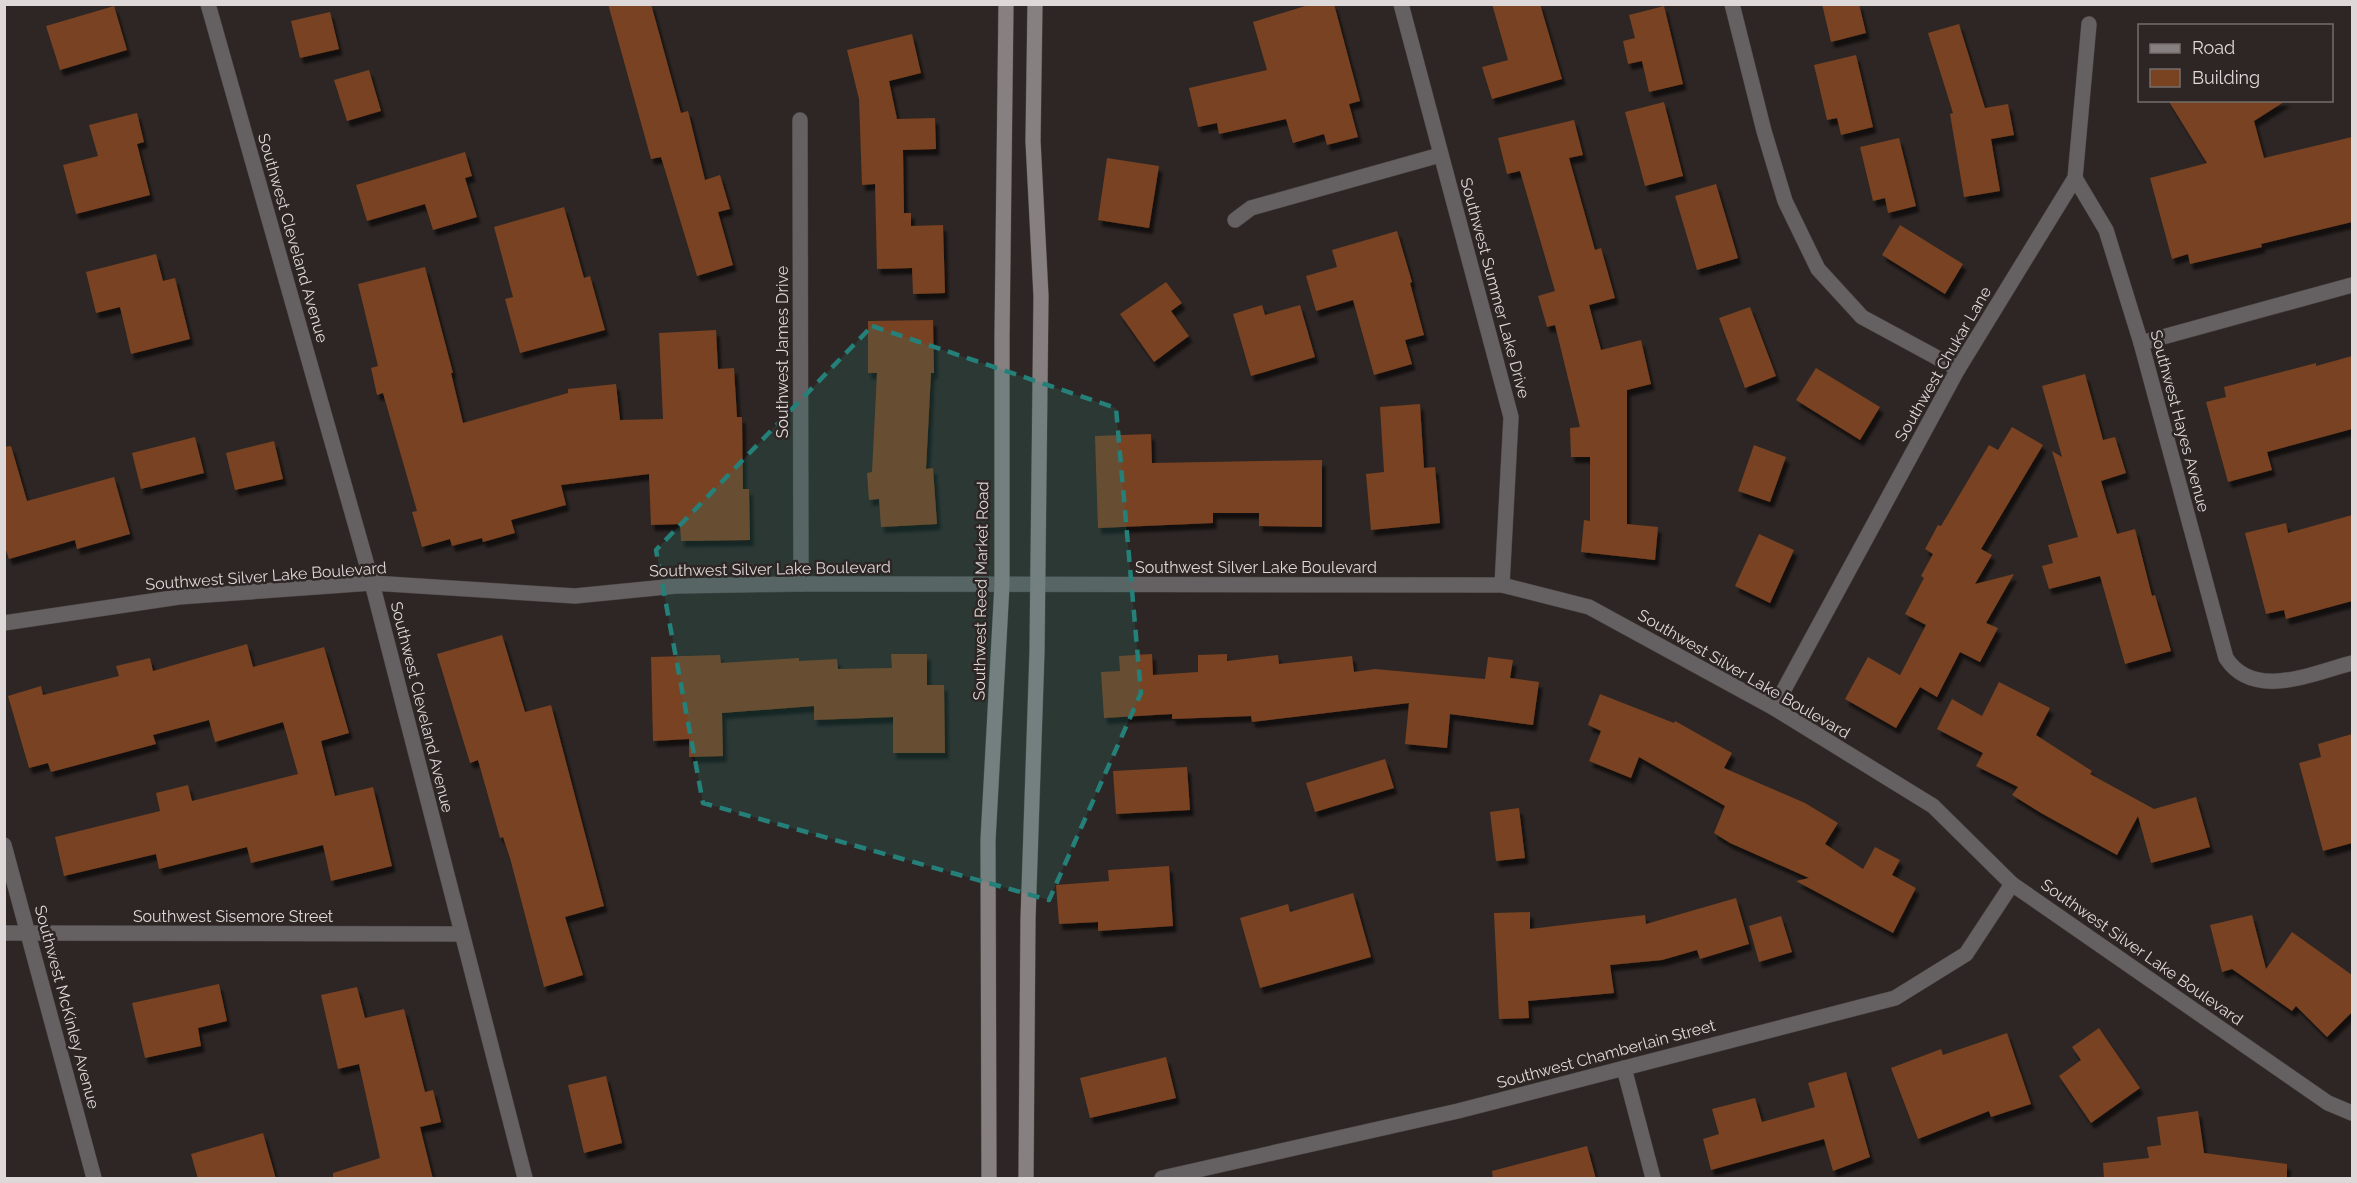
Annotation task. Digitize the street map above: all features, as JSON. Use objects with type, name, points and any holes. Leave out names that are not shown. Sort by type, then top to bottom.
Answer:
[{"type":"main road","name":"Southwest Reed Market Road","points":[[988,1179],[988,840],[1002,585],[1006,4]]},
{"type":"main road","points":[[1026,1179],[1028,919],[1038,584],[1041,296],[1034,141],[1035,4]]},
{"type":"street","name":"Southwest Cleveland Avenue","points":[[208,4],[372,583],[525,1179]]},
{"type":"street","name":"Southwest Summer Lake Drive","points":[[1401,4],[1511,417],[1502,585]]},
{"type":"street","points":[[1732,4],[1764,131],[1785,201],[1818,269],[1862,317],[1958,369]]},
{"type":"street","name":"Southwest Chukar Lane","points":[[1774,708],[1958,369],[2075,178],[2089,24]]},
{"type":"street","name":"Southwest James Drive","points":[[800,120],[801,584]]},
{"type":"street","points":[[1235,219],[1251,208],[1440,155]]},
{"type":"street","name":"Southwest Hayes Avenue","points":[[2075,178],[2106,230],[2141,343],[2226,658],[2242,675],[2260,681],[2282,681],[2352,663]]},
{"type":"street","points":[[2141,343],[2352,285]]},
{"type":"street","name":"Southwest Silver Lake Boulevard","points":[[4,623],[178,597],[372,583],[575,596],[676,586],[801,584],[1502,585],[1589,607],[1774,708],[1933,806],[2012,884],[2328,1103],[2352,1113]]},
{"type":"street","name":"Southwest McKinley Avenue","points":[[4,845],[94,1179]]},
{"type":"street","name":"Southwest Chamberlain Street","points":[[1162,1179],[1458,1111],[1895,998],[1966,954],[2012,884]]},
{"type":"street","name":"Southwest Sisemore Street","points":[[4,933],[461,934]]},
{"type":"street","points":[[1624,1068],[1653,1179]]},
{"type":"highlighted area","points":[[872,326],[1116,408],[1141,693],[1049,900],[703,803],[656,550]]},
{"type":"building","points":[[608,4],[651,4],[681,113],[688,111],[705,180],[720,175],[730,209],[718,212],[733,265],[697,276],[661,157],[651,159]]},
{"type":"building","points":[[1312,4],[1334,4],[1360,101],[1349,104],[1358,137],[1327,145],[1324,134],[1293,143],[1286,119],[1219,134],[1217,123],[1198,127],[1189,88],[1267,70],[1253,22]]},
{"type":"building","points":[[1492,4],[1540,4],[1562,79],[1492,99],[1482,67],[1508,60]]},
{"type":"building","points":[[1822,4],[1859,4],[1866,33],[1831,42]]},
{"type":"building","points":[[114,6],[127,50],[60,70],[46,26]]},
{"type":"building","points":[[1664,6],[1683,84],[1649,92],[1642,61],[1628,64],[1623,41],[1635,38],[1629,15]]},
{"type":"building","points":[[330,12],[339,49],[300,58],[291,21]]},
{"type":"building","points":[[1959,24],[1985,108],[2008,104],[2014,135],[1991,139],[2000,191],[1964,197],[1950,114],[1953,113],[1928,33]]},
{"type":"building","points":[[912,34],[921,73],[889,81],[897,119],[935,118],[936,149],[903,150],[904,213],[911,213],[911,226],[943,225],[945,293],[913,294],[912,268],[877,269],[875,184],[862,185],[859,99],[847,50]]},
{"type":"building","points":[[1856,55],[1873,127],[1841,135],[1837,118],[1827,120],[1814,65]]},
{"type":"building","points":[[369,70],[381,111],[347,121],[334,80]]},
{"type":"building","points":[[1664,102],[1683,176],[1645,186],[1625,112]]},
{"type":"building","points":[[2169,102],[2284,102],[2254,121],[2264,158],[2352,137],[2352,222],[2190,264],[2188,254],[2172,259],[2150,178],[2207,163]]},
{"type":"building","points":[[137,113],[144,142],[137,144],[150,195],[76,214],[63,165],[98,156],[89,125]]},
{"type":"building","points":[[1574,120],[1583,155],[1569,158],[1595,250],[1601,248],[1615,298],[1589,305],[1601,350],[1641,340],[1651,384],[1627,390],[1627,524],[1658,527],[1655,560],[1581,552],[1584,520],[1590,521],[1590,457],[1571,457],[1570,428],[1580,427],[1555,325],[1547,327],[1538,296],[1555,291],[1520,171],[1507,174],[1498,138]]},
{"type":"building","points":[[1899,138],[1916,206],[1888,213],[1885,198],[1873,201],[1860,147]]},
{"type":"building","points":[[465,152],[472,176],[465,178],[477,217],[433,230],[425,204],[367,221],[356,185]]},
{"type":"building","points":[[1107,158],[1159,166],[1149,228],[1098,220]]},
{"type":"building","points":[[1716,184],[1738,258],[1697,270],[1675,196]]},
{"type":"building","points":[[564,207],[584,278],[590,276],[605,330],[520,353],[505,299],[513,297],[494,227]]},
{"type":"building","points":[[1900,225],[1963,264],[1945,294],[1882,255]]},
{"type":"building","points":[[1397,231],[1424,335],[1405,340],[1412,364],[1374,375],[1353,300],[1316,311],[1306,276],[1337,267],[1332,250]]},
{"type":"building","points":[[156,254],[163,281],[175,278],[190,339],[131,354],[120,307],[96,313],[86,272]]},
{"type":"building","points":[[425,267],[453,373],[451,373],[463,423],[568,393],[568,389],[616,384],[620,420],[663,419],[659,333],[716,330],[718,369],[734,368],[737,417],[742,417],[743,489],[749,489],[750,540],[681,541],[680,524],[651,525],[649,474],[561,485],[566,505],[511,520],[515,533],[483,542],[482,538],[452,546],[450,539],[422,547],[412,512],[417,511],[383,393],[377,395],[371,368],[378,366],[358,284]]},
{"type":"building","points":[[1166,282],[1182,303],[1171,311],[1189,336],[1154,362],[1120,314]]},
{"type":"building","points":[[1262,305],[1265,315],[1300,305],[1315,357],[1251,376],[1233,314]]},
{"type":"building","points":[[1750,307],[1776,376],[1745,388],[1719,318]]},
{"type":"building","points":[[933,320],[934,373],[931,373],[926,469],[933,468],[937,524],[881,527],[879,499],[869,500],[867,473],[872,472],[877,373],[868,373],[868,321]]},
{"type":"building","points":[[2352,356],[2352,429],[2267,452],[2272,470],[2228,482],[2206,402],[2226,397],[2224,387]]},
{"type":"building","points":[[1816,368],[1880,407],[1860,440],[1796,400]]},
{"type":"building","points":[[2085,374],[2103,440],[2115,437],[2126,473],[2101,481],[2117,534],[2135,529],[2152,596],[2155,595],[2171,651],[2125,664],[2100,576],[2049,589],[2042,566],[2053,563],[2048,545],[2078,537],[2052,451],[2062,457],[2042,386]]},
{"type":"building","points":[[1420,404],[1424,468],[1435,467],[1440,523],[1371,530],[1366,474],[1384,472],[1380,407]]},
{"type":"building","points":[[2012,427],[2043,445],[1981,549],[1992,555],[1975,584],[2014,574],[1986,623],[1998,628],[1980,662],[1960,652],[1937,697],[1920,687],[1896,728],[1845,699],[1868,657],[1900,675],[1926,625],[1905,614],[1924,578],[1921,576],[1933,554],[1925,549],[1989,445],[1998,450]]},
{"type":"building","points":[[1151,434],[1152,463],[1322,460],[1322,527],[1259,526],[1259,513],[1213,513],[1213,523],[1098,528],[1095,436]]},
{"type":"building","points":[[195,437],[204,473],[141,489],[132,453]]},
{"type":"building","points":[[274,441],[283,479],[235,490],[226,453]]},
{"type":"building","points":[[1754,445],[1786,457],[1770,502],[1738,491]]},
{"type":"building","points":[[11,446],[27,501],[114,477],[130,534],[77,549],[75,540],[9,559],[4,544],[4,447]]},
{"type":"building","points":[[2352,515],[2352,601],[2286,619],[2284,610],[2266,614],[2245,533],[2286,523],[2288,533]]},
{"type":"building","points":[[1759,534],[1794,550],[1770,603],[1735,586]]},
{"type":"building","points":[[502,635],[525,712],[551,705],[604,906],[565,917],[583,975],[544,987],[510,858],[503,837],[500,838],[478,760],[470,763],[437,654]]},
{"type":"building","points":[[247,644],[253,667],[324,647],[349,733],[321,741],[335,796],[373,787],[392,866],[331,881],[323,845],[251,863],[247,847],[159,869],[156,854],[64,876],[55,837],[160,811],[156,793],[188,785],[192,801],[298,774],[283,722],[215,742],[209,720],[153,735],[156,744],[51,772],[48,763],[29,768],[8,696],[41,686],[43,695],[119,676],[116,666],[150,658],[153,671]]},
{"type":"building","points":[[891,654],[927,654],[927,685],[944,685],[945,753],[893,753],[893,717],[814,720],[814,706],[722,713],[723,756],[689,757],[689,739],[653,741],[651,657],[720,655],[721,663],[799,658],[799,661],[837,659],[838,669],[892,668]]},
{"type":"building","points":[[1152,654],[1153,675],[1198,672],[1198,655],[1227,654],[1227,661],[1278,655],[1279,664],[1352,656],[1354,672],[1375,669],[1485,679],[1488,657],[1513,660],[1510,678],[1539,682],[1533,725],[1450,714],[1447,748],[1405,744],[1409,703],[1252,722],[1251,716],[1172,719],[1172,714],[1104,718],[1101,672],[1120,671],[1119,656]]},
{"type":"building","points":[[1999,682],[2050,708],[2036,735],[2092,771],[2090,774],[2154,809],[2196,797],[2210,847],[2151,863],[2138,816],[2117,855],[2012,795],[2018,787],[1976,766],[1983,753],[1937,729],[1952,699],[1982,716]]},
{"type":"building","points":[[1600,694],[1674,723],[1675,721],[1732,753],[1724,768],[1805,803],[1838,823],[1825,844],[1863,869],[1875,847],[1900,860],[1892,875],[1916,888],[1893,933],[1796,881],[1809,878],[1730,843],[1714,833],[1725,806],[1639,757],[1631,778],[1589,761],[1601,731],[1588,725]]},
{"type":"building","points":[[2352,734],[2352,843],[2323,851],[2299,763],[2321,757],[2318,744]]},
{"type":"building","points":[[1385,759],[1394,788],[1315,812],[1306,783]]},
{"type":"building","points":[[1187,767],[1190,810],[1116,814],[1113,771]]},
{"type":"building","points":[[1519,808],[1525,858],[1496,861],[1490,812]]},
{"type":"building","points":[[1169,866],[1173,926],[1098,931],[1098,922],[1059,924],[1056,885],[1109,881],[1108,870]]},
{"type":"building","points":[[1353,893],[1371,957],[1260,988],[1240,918],[1288,904],[1290,912]]},
{"type":"building","points":[[1736,898],[1749,944],[1700,959],[1697,950],[1662,960],[1610,965],[1614,993],[1528,1001],[1529,1018],[1499,1019],[1494,913],[1530,912],[1530,929],[1645,915],[1646,924]]},
{"type":"building","points":[[2252,915],[2266,969],[2292,932],[2352,975],[2352,1012],[2327,1037],[2296,1006],[2292,1011],[2232,969],[2222,972],[2210,925]]},
{"type":"building","points":[[1781,916],[1792,952],[1759,962],[1749,926]]},
{"type":"building","points":[[219,984],[227,1021],[198,1028],[201,1046],[145,1058],[132,1003]]},
{"type":"building","points":[[357,987],[365,1018],[404,1009],[425,1092],[433,1090],[441,1122],[420,1127],[433,1179],[333,1179],[333,1173],[380,1158],[359,1064],[338,1069],[321,995]]},
{"type":"building","points":[[2099,1028],[2140,1088],[2091,1123],[2059,1076],[2081,1060],[2072,1047]]},
{"type":"building","points":[[2007,1033],[2031,1104],[1991,1117],[1989,1111],[1918,1139],[1891,1068],[1941,1049],[1943,1055]]},
{"type":"building","points":[[1166,1057],[1176,1098],[1090,1118],[1080,1078]]},
{"type":"building","points":[[1846,1072],[1870,1157],[1833,1171],[1824,1139],[1711,1170],[1703,1139],[1719,1134],[1712,1109],[1755,1098],[1762,1122],[1815,1107],[1808,1083]]},
{"type":"building","points":[[606,1076],[622,1143],[584,1153],[568,1085]]},
{"type":"building","points":[[2198,1111],[2204,1153],[2287,1164],[2287,1179],[2104,1179],[2103,1163],[2149,1158],[2147,1147],[2161,1145],[2157,1117]]},
{"type":"building","points":[[263,1133],[276,1179],[198,1179],[191,1154]]},
{"type":"building","points":[[1587,1146],[1596,1179],[1493,1179],[1492,1171]]}]
